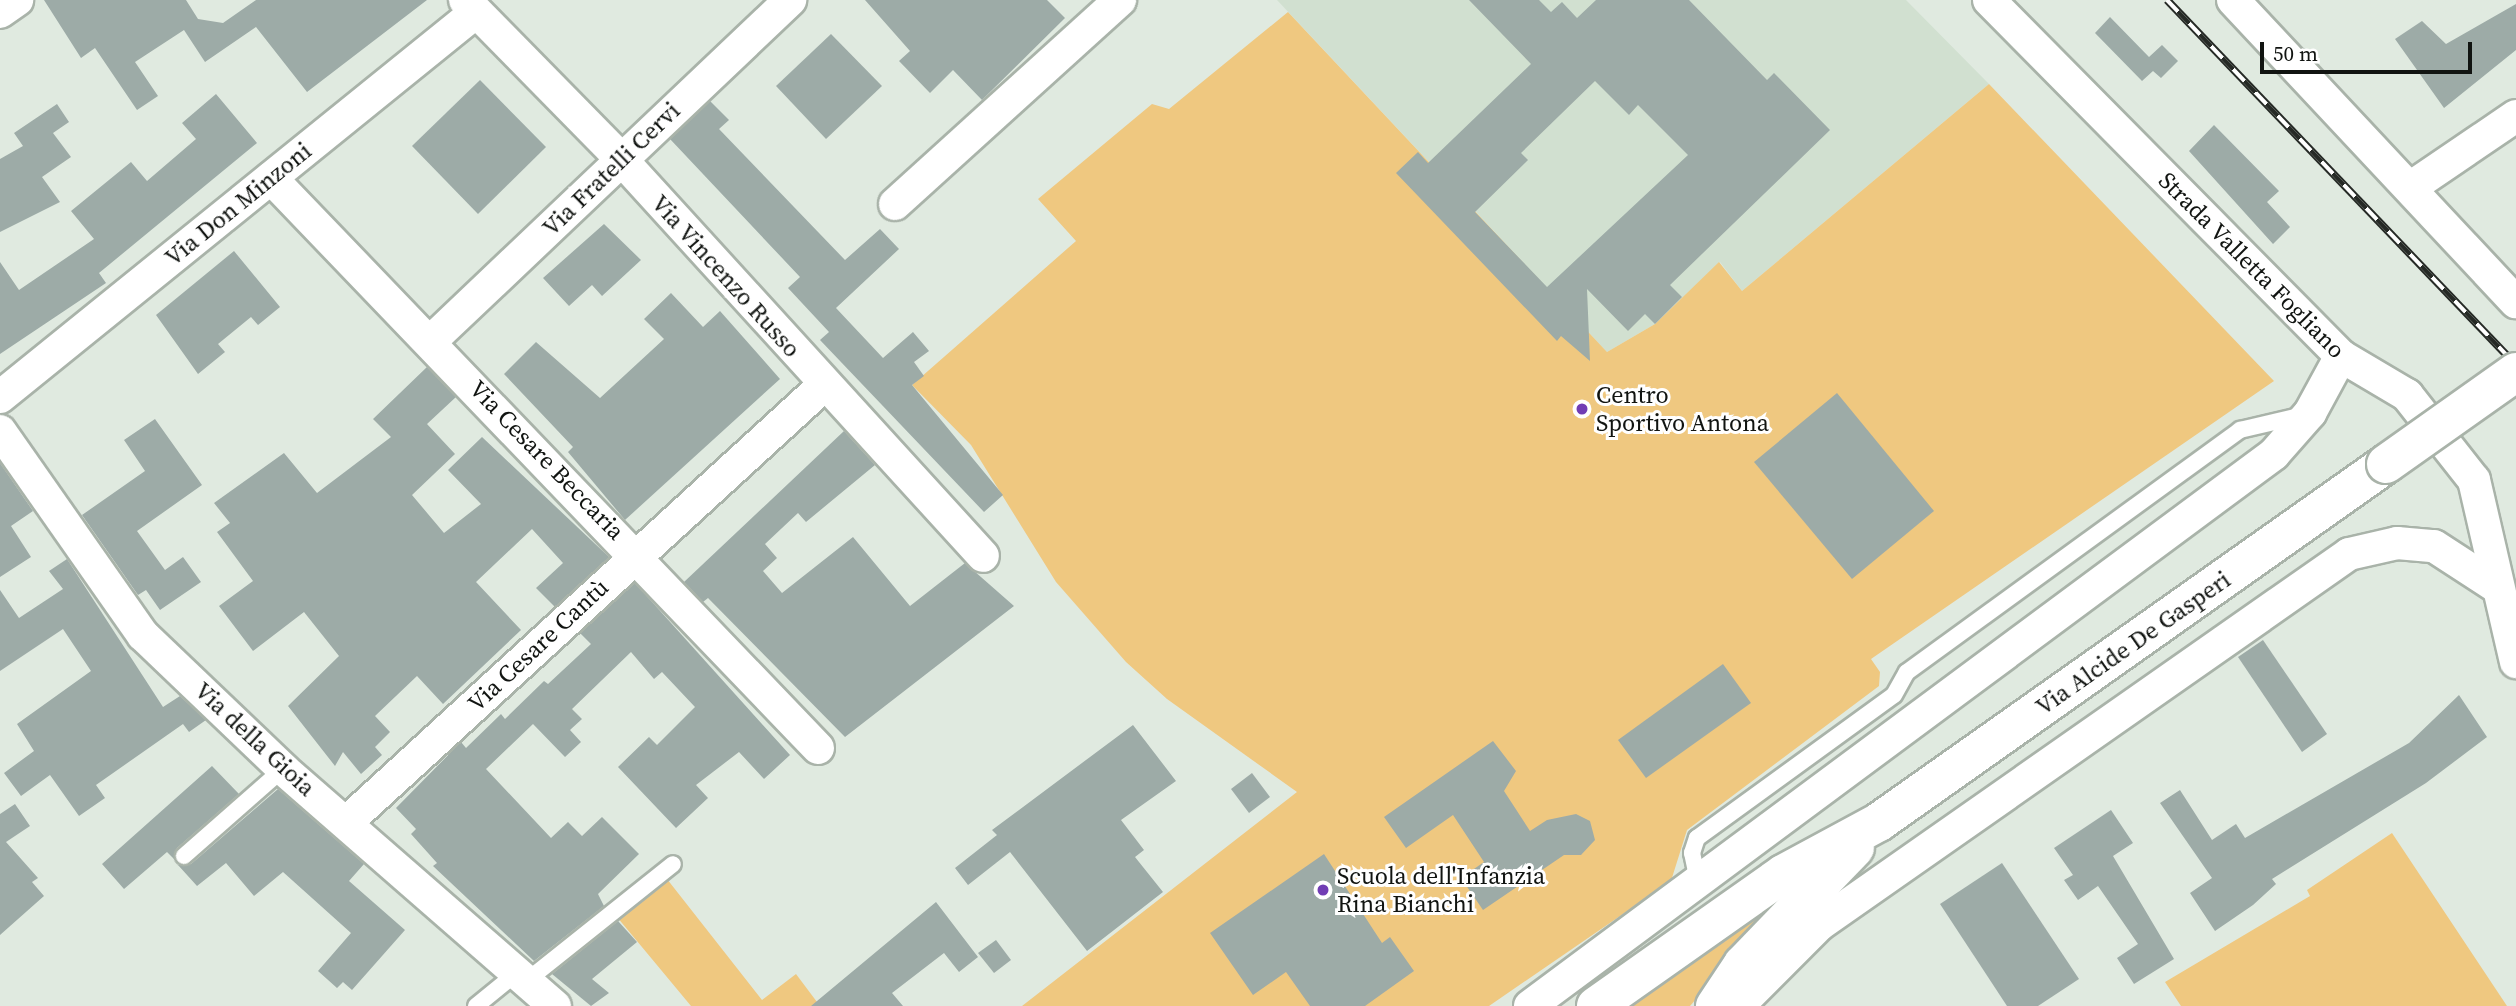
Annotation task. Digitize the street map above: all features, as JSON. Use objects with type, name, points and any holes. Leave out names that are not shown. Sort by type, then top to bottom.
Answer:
[{"type":"main road","name":"Via Alcide De Gasperi","points":[[1597,1006],[1783,874],[1879,822],[2516,372]]},
{"type":"main road","name":"Via Alcide De Gasperi","points":[[1716,1006],[1743,964],[1879,822]]},
{"type":"street","points":[[0,12],[18,0]]},
{"type":"street","name":"Via Fratelli Cervi","points":[[432,340],[790,0]]},
{"type":"street","name":"Strada Valletta Fogliano","points":[[1989,0],[2341,356],[2407,395],[2474,480],[2494,585],[2516,662]]},
{"type":"street","points":[[2233,0],[2516,302]]},
{"type":"street","name":"Via Vincenzo Russo","points":[[471,6],[621,159],[824,385],[983,556]]},
{"type":"street","name":"Via Don Minzoni","points":[[0,397],[271,178],[471,6]]},
{"type":"street","points":[[895,204],[1101,6]]},
{"type":"street","points":[[2410,188],[2516,116]]},
{"type":"street","name":"Via Cesare Beccaria","points":[[271,178],[432,340],[818,748]]},
{"type":"street","points":[[1530,1006],[2274,454],[2310,413],[2341,356]]},
{"type":"street","name":"Via Cesare Cantù","points":[[347,822],[636,554],[824,385]]},
{"type":"street","name":"Via della Gioia","points":[[0,431],[143,635],[283,769],[524,975],[555,1006]]},
{"type":"street","points":[[1738,1006],[1819,925],[2349,554],[2397,543],[2434,547],[2494,585]]},
{"type":"lane","points":[[1698,881],[1692,853],[1698,838],[1894,695],[1907,672],[2240,430],[2310,413]]},
{"type":"lane","points":[[184,856],[283,769]]},
{"type":"lane","points":[[476,1006],[524,975],[673,864]]},
{"type":"shaded area","points":[[1277,0],[1906,0],[1989,84],[1742,291],[1720,262],[1655,324],[1607,352]]},
{"type":"shaded area","name":"Centro Sportivo Antona","points":[[1288,12],[1607,352],[1655,324],[1719,262],[1742,291],[1989,84],[2274,381],[1871,659],[1880,672],[1879,686],[1687,830],[1671,881],[1489,1006],[1022,1006],[1297,792],[1167,699],[1126,662],[1056,582],[971,445],[912,385],[1076,241],[1038,199],[1152,104],[1169,109]]},
{"type":"shaded area","points":[[2392,833],[2507,1006],[2181,1006],[2165,982],[2310,896],[2307,890]]},
{"type":"shaded area","points":[[667,879],[762,1000],[796,974],[820,1006],[691,1006],[617,917]]},
{"type":"shaded area","points":[[1770,902],[1773,910],[1690,1006],[1628,1006]]},
{"type":"building","points":[[44,0],[186,0],[198,19],[223,23],[256,0],[427,0],[307,92],[256,27],[205,62],[184,30],[135,62],[158,96],[137,110],[95,48],[81,58]]},
{"type":"building","points":[[865,0],[1047,0],[1065,18],[982,100],[953,70],[930,93],[899,61],[910,51]]},
{"type":"building","points":[[1469,0],[1539,0],[1551,12],[1562,2],[1577,18],[1596,0],[1689,0],[1767,80],[1774,73],[1830,130],[1670,285],[1682,297],[1655,324],[1645,314],[1628,331],[1587,289],[1590,361],[1561,336],[1557,341],[1396,173],[1418,152],[1428,163],[1531,64]],"holes":[[[1595,81],[1629,115],[1638,105],[1688,155],[1547,287],[1475,212],[1528,160],[1521,153]]]},
{"type":"building","points":[[2516,4],[2516,50],[2444,108],[2395,39],[2422,21],[2446,44]]},
{"type":"building","points":[[2110,17],[2149,57],[2162,45],[2178,61],[2161,78],[2153,71],[2142,81],[2095,33]]},
{"type":"building","points":[[831,34],[882,86],[826,139],[776,86]]},
{"type":"building","points":[[480,80],[546,147],[478,214],[412,146]]},
{"type":"building","points":[[216,94],[257,143],[99,273],[106,283],[0,354],[0,262],[19,290],[94,239],[71,211],[131,162],[147,181],[196,139],[182,123]]},
{"type":"building","points":[[710,101],[729,120],[719,129],[845,260],[880,229],[899,249],[836,308],[883,358],[913,332],[929,351],[914,362],[924,376],[912,385],[1003,495],[984,512],[820,340],[829,332],[788,288],[800,277],[670,139]]},
{"type":"building","points":[[57,104],[69,122],[53,133],[71,157],[42,177],[60,202],[0,232],[0,159],[23,146],[14,133]]},
{"type":"building","points":[[2214,125],[2279,191],[2267,202],[2290,227],[2273,244],[2189,151]]},
{"type":"building","points":[[604,224],[641,260],[602,296],[592,285],[569,306],[543,278]]},
{"type":"building","points":[[234,251],[280,307],[258,325],[251,317],[218,344],[225,352],[198,374],[156,315]]},
{"type":"building","points":[[671,293],[703,327],[720,311],[780,379],[625,520],[568,452],[573,447],[504,374],[536,342],[600,398],[664,339],[644,319]]},
{"type":"building","points":[[427,367],[456,397],[427,424],[455,454],[412,495],[444,533],[481,504],[448,470],[482,437],[609,557],[555,607],[536,588],[563,563],[532,529],[476,582],[521,630],[443,704],[417,676],[375,716],[390,732],[375,747],[382,755],[361,774],[343,752],[335,766],[288,706],[339,656],[304,612],[253,651],[219,606],[253,581],[217,532],[230,523],[214,503],[284,453],[317,493],[391,437],[373,419]]},
{"type":"building","points":[[1837,393],[1934,511],[1852,579],[1754,462]]},
{"type":"building","points":[[155,419],[202,485],[137,531],[165,570],[183,557],[201,582],[160,610],[146,590],[138,595],[82,515],[145,471],[124,440]]},
{"type":"building","points":[[844,431],[875,465],[806,522],[798,513],[765,544],[777,558],[763,571],[782,593],[853,537],[910,606],[965,563],[1014,606],[845,737],[708,598],[703,602],[684,582]]},
{"type":"building","points":[[0,463],[33,511],[11,526],[31,557],[0,577]]},
{"type":"building","points":[[67,559],[163,707],[180,696],[206,720],[189,732],[183,724],[96,785],[105,798],[79,816],[50,775],[21,796],[4,773],[34,751],[17,724],[91,671],[63,629],[0,671],[0,590],[19,618],[63,589],[49,571]]},
{"type":"building","points":[[635,583],[790,755],[764,779],[739,752],[696,785],[708,798],[676,828],[618,767],[649,737],[657,745],[695,707],[662,672],[654,679],[631,652],[572,709],[582,719],[570,730],[581,742],[565,757],[533,724],[486,769],[551,838],[568,822],[582,836],[602,817],[639,854],[598,894],[604,906],[534,961],[433,866],[437,863],[411,834],[416,829],[396,808],[461,742],[466,748],[501,714],[505,719],[544,681],[548,684],[591,644],[580,633]]},
{"type":"building","points":[[2263,640],[2327,734],[2302,752],[2238,657]]},
{"type":"building","points":[[1723,664],[1751,703],[1646,778],[1618,740]]},
{"type":"building","points":[[2459,695],[2487,737],[2426,783],[2272,879],[2276,884],[2253,905],[2215,931],[2190,893],[2212,878],[2160,803],[2180,790],[2212,840],[2236,824],[2245,838],[2409,743]]},
{"type":"building","points":[[1133,725],[1176,781],[1121,820],[1144,850],[1135,857],[1163,892],[1087,951],[1010,852],[968,885],[955,868],[997,835],[992,830]]},
{"type":"building","points":[[1493,741],[1516,771],[1504,791],[1530,831],[1547,820],[1576,814],[1590,821],[1595,840],[1581,855],[1564,855],[1483,910],[1461,878],[1484,862],[1453,815],[1406,848],[1384,817]]},
{"type":"building","points":[[212,766],[239,794],[177,848],[175,860],[167,852],[124,889],[102,864]]},
{"type":"building","points":[[1252,773],[1270,797],[1249,813],[1231,789]]},
{"type":"building","points":[[278,789],[364,864],[349,881],[405,930],[352,990],[343,982],[337,988],[318,971],[351,933],[283,872],[254,896],[226,863],[197,886],[178,865],[191,864]]},
{"type":"building","points":[[15,804],[30,826],[6,842],[38,878],[32,882],[44,896],[0,935],[0,814]]},
{"type":"building","points":[[2111,810],[2133,843],[2113,856],[2174,959],[2134,984],[2117,958],[2138,944],[2098,886],[2078,900],[2064,880],[2073,875],[2054,848]]},
{"type":"building","name":"Scuola dell'Infanzia Rina Bianchi","points":[[1324,854],[1382,943],[1390,937],[1414,971],[1365,1006],[1310,1006],[1286,972],[1253,995],[1210,933]]},
{"type":"building","points":[[2002,863],[2079,979],[2038,1006],[2007,1006],[1940,904]]},
{"type":"building","points":[[936,902],[978,957],[959,972],[944,953],[892,993],[903,1006],[811,1006]]},
{"type":"building","points":[[618,921],[637,942],[592,979],[609,993],[591,1006],[552,974]]},
{"type":"building","points":[[996,940],[1011,960],[994,973],[978,953]]},
{"type":"railway","points":[[2167,0],[2516,365]]},
{"type":"place","name":"Centro Sportivo Antona","points":[[1582,409]]},
{"type":"place","name":"Scuola dell'Infanzia Rina Bianchi","points":[[1323,890]]}]
